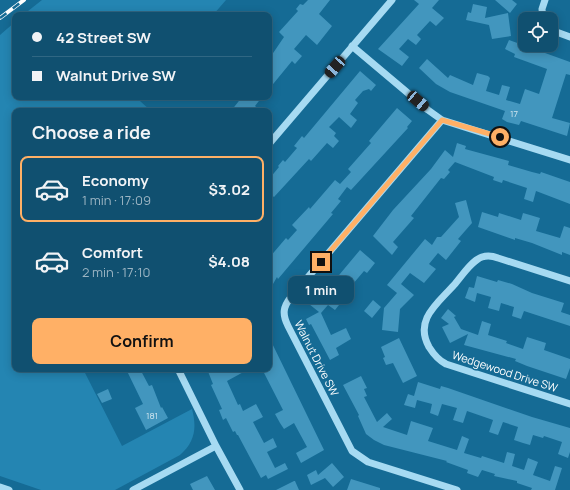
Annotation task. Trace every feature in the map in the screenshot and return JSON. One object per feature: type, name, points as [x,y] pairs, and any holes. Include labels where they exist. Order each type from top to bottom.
[{"type":"street","points":[[272,140],[392,0]]},
{"type":"street","points":[[542,12],[545,0]]},
{"type":"street","points":[[558,33],[570,37]]},
{"type":"street","points":[[352,46],[442,120],[570,160]]},
{"type":"street","name":"Walnut Drive SW","points":[[442,120],[291,297],[284,310],[284,318],[352,451],[368,462],[457,490]]},
{"type":"street","name":"Wedgewood Drive SW","points":[[570,281],[498,258],[482,257],[471,265],[439,302],[427,318],[423,328],[425,338],[432,352],[446,364],[570,404]]},
{"type":"street","points":[[179,372],[216,446],[240,490]]},
{"type":"street","points":[[134,490],[216,446]]},
{"type":"street","points":[[0,487],[9,490]]},
{"type":"shaded area","points":[[42,0],[226,0],[216,12],[27,12]]},
{"type":"shaded area","points":[[12,25],[12,100],[141,100],[140,101],[148,108],[12,108],[12,372],[85,372],[122,446],[192,409],[194,416],[194,434],[192,440],[180,455],[115,490],[41,490],[0,476],[0,35]]},
{"type":"building","points":[[308,0],[330,0],[319,14],[332,26],[317,45],[306,35],[294,49],[302,56],[295,64],[292,61],[272,85],[272,55],[284,37],[279,32],[298,11],[296,9],[300,4],[303,5]]},
{"type":"building","points":[[414,0],[439,0],[432,8],[444,18],[436,26],[430,21],[417,35],[421,39],[416,45],[408,39],[399,49],[409,57],[402,66],[378,49],[419,4]]},
{"type":"building","points":[[495,0],[512,0],[517,4],[510,13]]},
{"type":"building","points":[[473,4],[487,7],[485,18],[508,13],[511,36],[492,39],[489,25],[466,20],[468,12],[471,13]]},
{"type":"building","points":[[509,40],[518,43],[518,52],[542,52],[570,62],[570,75],[566,74],[552,118],[570,123],[567,136],[521,121],[519,125],[507,122],[502,119],[505,111],[450,92],[436,84],[419,68],[427,59],[448,78],[450,75],[473,85],[477,73],[488,76],[490,78],[486,91],[499,95],[502,85],[510,87],[506,100],[520,104],[525,89],[539,94],[547,69],[514,57],[515,54],[505,49]]},
{"type":"building","points":[[360,71],[376,85],[371,91],[369,89],[363,91],[355,100],[358,103],[350,114],[357,120],[351,128],[339,117],[329,127],[336,133],[334,136],[339,141],[333,148],[327,143],[311,161],[309,159],[274,197],[272,195],[272,175],[283,160],[285,162],[297,148],[294,146],[302,136],[304,138]]},
{"type":"building","points":[[240,100],[260,100],[255,106],[257,108],[233,108]]},
{"type":"building","points":[[397,108],[412,121],[407,127],[408,128],[351,190],[347,187],[338,199],[341,201],[331,213],[333,214],[278,279],[277,277],[272,286],[272,254],[286,238],[288,240],[297,230],[292,225],[309,207],[310,209],[335,180],[340,184],[351,172],[348,169],[371,143],[369,141]]},
{"type":"building","points":[[457,143],[466,146],[465,149],[509,161],[508,165],[540,174],[541,172],[570,182],[570,204],[536,191],[533,202],[524,199],[527,188],[503,180],[502,183],[493,180],[494,177],[455,162],[448,170],[450,172],[444,179],[441,178],[411,216],[414,218],[393,242],[398,247],[392,255],[373,236],[393,210],[431,169],[445,150],[453,157]]},
{"type":"building","points":[[466,200],[472,223],[458,239],[461,241],[446,260],[438,253],[429,264],[436,269],[424,283],[410,273],[401,284],[414,295],[400,309],[398,332],[382,330],[384,308],[397,293],[387,285],[425,239],[432,245],[437,237],[441,237],[459,217],[455,203]]},
{"type":"building","points":[[482,212],[498,217],[499,213],[521,220],[523,213],[540,218],[536,231],[560,238],[564,226],[570,228],[570,255],[562,252],[562,255],[532,243],[515,238],[515,240],[478,227]]},
{"type":"building","points":[[360,250],[375,263],[367,273],[364,271],[341,298],[343,300],[335,310],[328,305],[321,313],[331,335],[346,328],[351,339],[336,348],[339,355],[330,360],[311,324],[309,325],[306,319],[319,312],[309,304],[316,296],[319,299]]},
{"type":"building","points":[[477,276],[497,282],[498,280],[512,284],[532,293],[564,303],[561,312],[570,315],[570,326],[524,311],[521,319],[512,316],[514,307],[501,303],[499,311],[488,308],[491,297],[477,293],[475,302],[465,298],[469,287],[474,288]]},
{"type":"building","points":[[373,300],[381,307],[372,318],[364,311]]},
{"type":"building","points":[[448,309],[456,316],[454,317],[461,329],[478,335],[482,321],[491,324],[488,335],[507,341],[506,343],[523,349],[527,337],[546,343],[544,350],[570,359],[570,368],[566,379],[527,366],[515,361],[516,359],[464,345],[468,334],[450,343],[442,327],[449,324],[441,318]]},
{"type":"building","points":[[399,338],[417,376],[403,383],[393,363],[386,365],[381,347]]},
{"type":"building","points":[[272,343],[324,450],[301,463],[296,453],[307,447],[294,423],[284,429],[280,423],[275,414],[283,410],[264,372],[272,372]]},
{"type":"building","points":[[127,372],[142,372],[149,386],[152,385],[161,408],[162,407],[168,418],[146,430],[135,408],[143,404]]},
{"type":"building","points":[[208,372],[244,372],[227,381],[238,405],[240,404],[243,411],[256,404],[263,417],[253,422],[264,443],[273,438],[277,447],[267,452],[275,468],[285,463],[288,469],[268,479],[266,475],[261,478],[238,435],[235,431],[233,432],[226,418],[223,420],[219,410],[222,409],[211,385],[213,384]]},
{"type":"building","points":[[361,376],[367,388],[364,389],[367,396],[364,397],[377,422],[387,413],[392,419],[383,427],[407,435],[411,421],[433,428],[428,441],[457,450],[462,436],[469,439],[464,453],[481,458],[482,456],[504,463],[507,452],[515,454],[512,466],[524,470],[528,458],[538,462],[533,475],[550,481],[555,466],[562,468],[555,490],[531,490],[532,488],[517,483],[517,481],[494,476],[495,474],[482,470],[478,477],[467,473],[468,470],[446,462],[447,461],[384,445],[374,440],[366,434],[358,416],[359,415],[343,385]]},
{"type":"building","points":[[418,382],[440,389],[441,386],[448,388],[532,417],[570,428],[570,452],[568,458],[558,454],[562,442],[544,436],[543,438],[533,435],[530,445],[514,440],[518,427],[503,422],[498,435],[489,432],[493,420],[467,411],[463,423],[453,420],[457,408],[442,404],[438,416],[430,413],[432,404],[417,400],[415,408],[404,405],[408,394],[414,396]]},
{"type":"building","points":[[108,389],[112,399],[102,403],[97,394]]},
{"type":"building","points":[[332,463],[344,477],[333,487],[325,478],[311,485],[307,475],[316,470],[318,475]]},
{"type":"building","points":[[207,476],[215,490],[193,490],[190,484]]},
{"type":"building","points":[[351,479],[380,488],[380,490],[347,490]]},
{"type":"building","points":[[294,481],[299,490],[276,490]]},
{"type":"railway","points":[[0,18],[24,0]]},
{"type":"route","points":[[321,262],[442,120],[500,137]]}]
